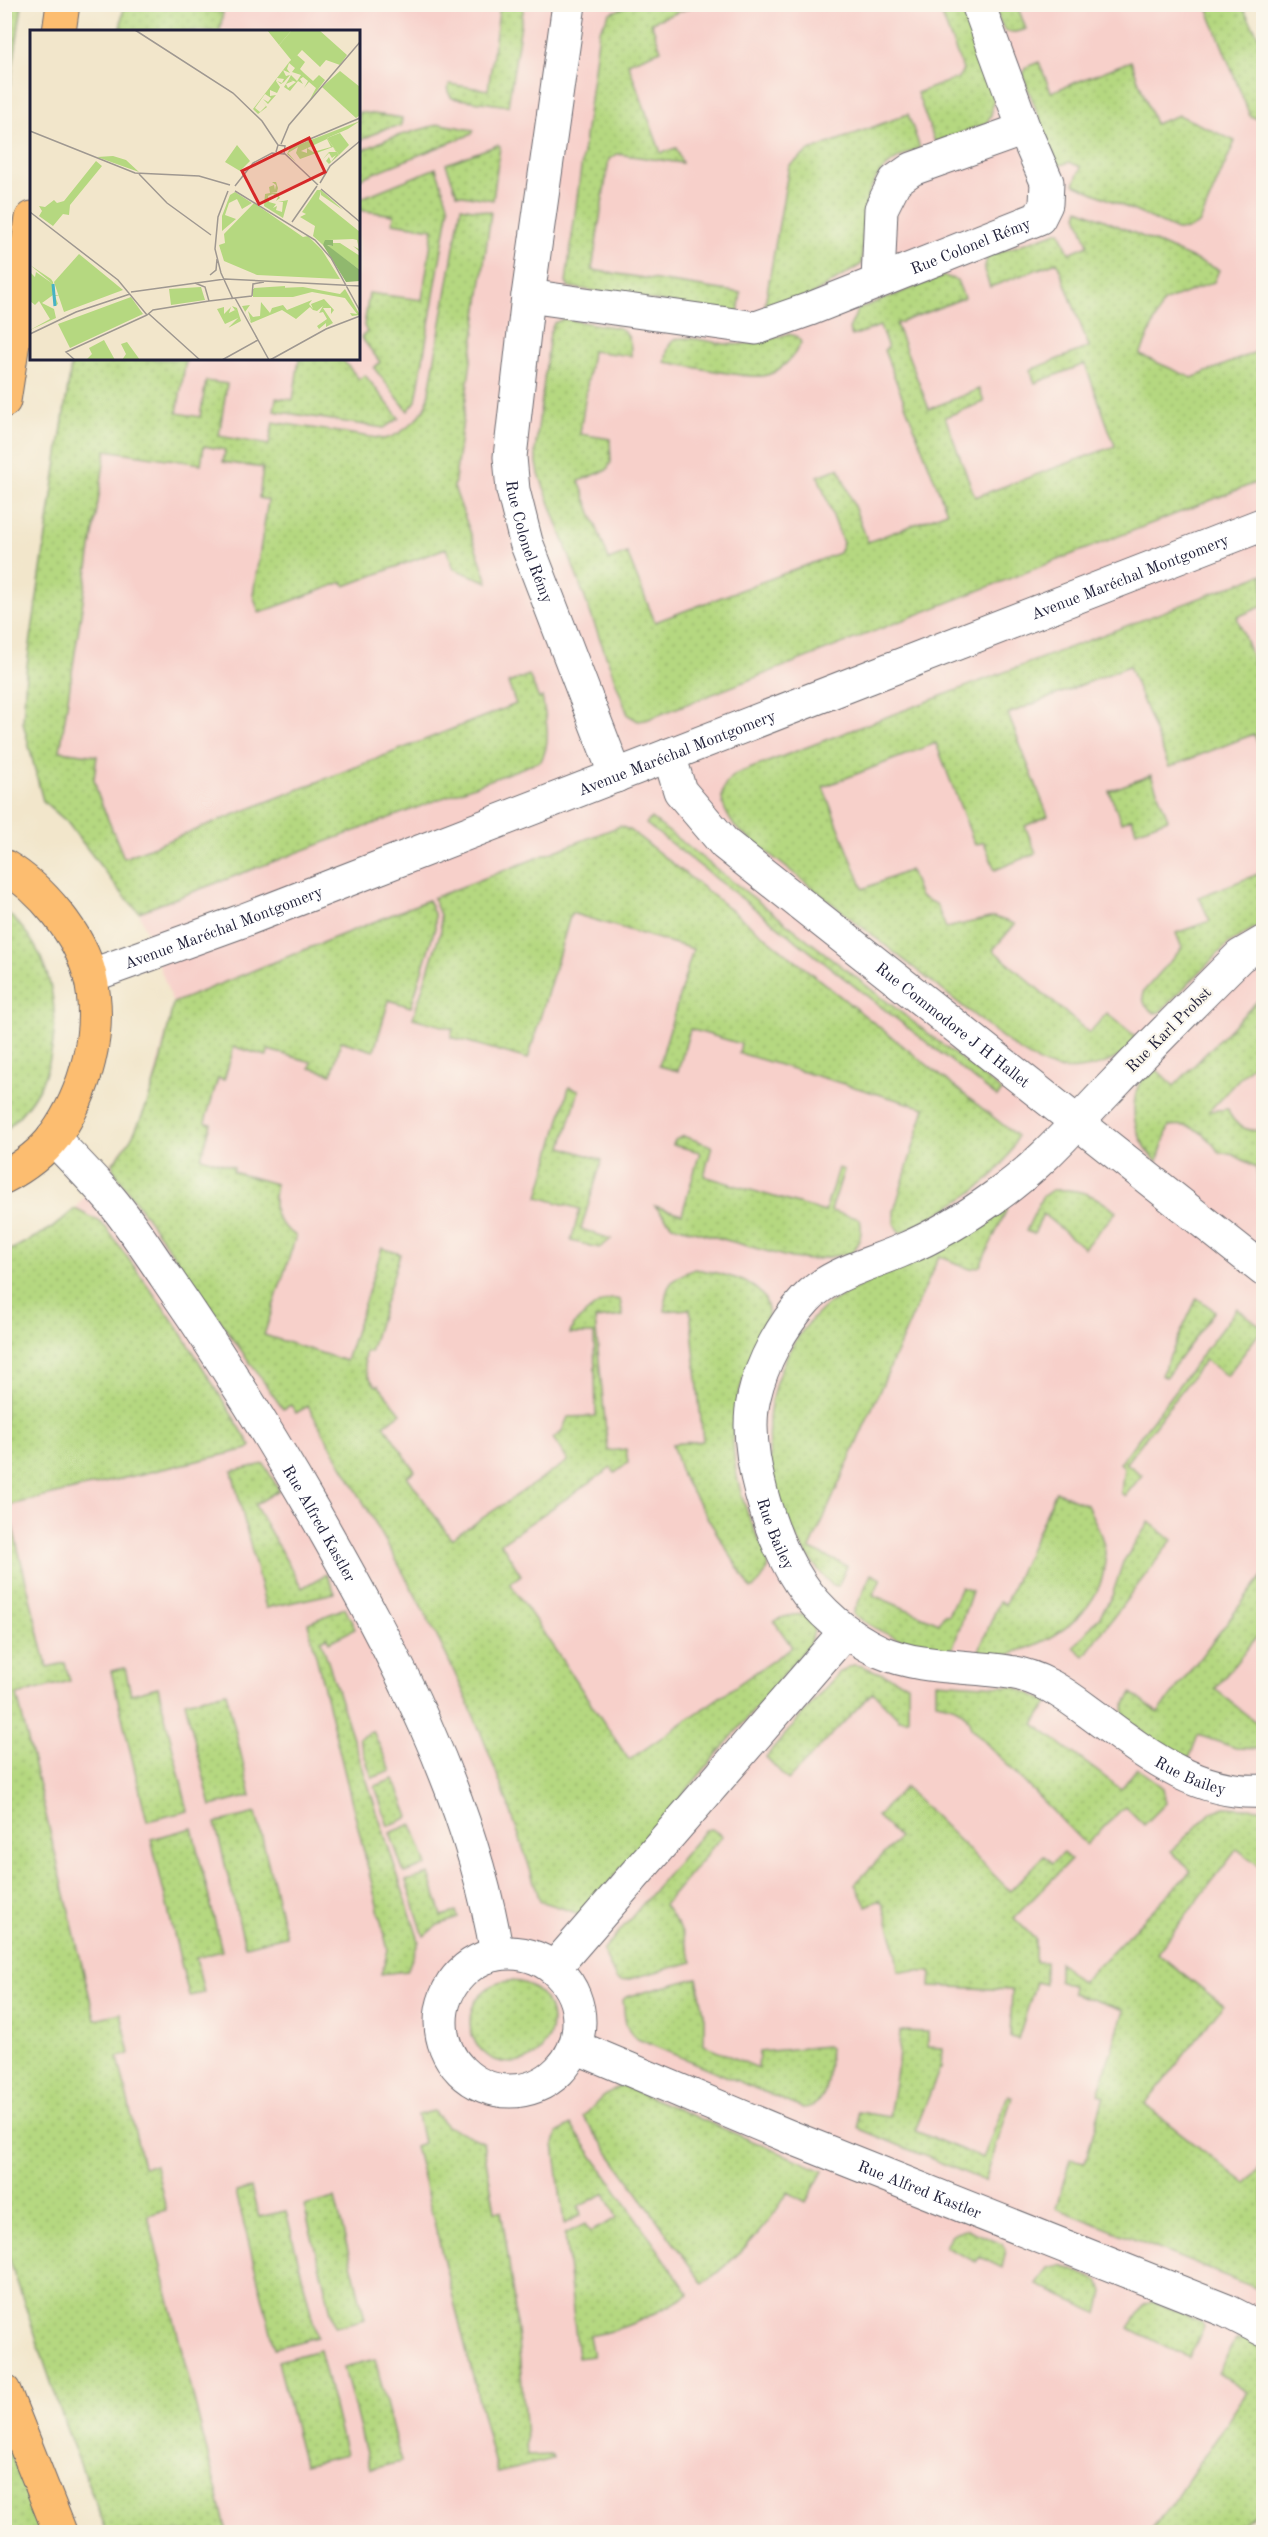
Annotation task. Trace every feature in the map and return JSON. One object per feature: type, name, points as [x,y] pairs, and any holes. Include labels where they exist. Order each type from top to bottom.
[{"type":"main road","points":[[59,30],[63,4]]},
{"type":"main road","points":[[4,401],[30,231]]},
{"type":"main road","points":[[4,866],[18,874],[42,895],[66,926],[90,976],[93,1012],[92,1046],[84,1080],[69,1112],[53,1138],[39,1154],[4,1177]]},
{"type":"main road","points":[[4,2391],[60,2532]]},
{"type":"street","name":"Rue Colonel Rémy","points":[[569,4],[528,296],[510,457],[513,490],[526,542],[616,776]]},
{"type":"street","name":"Rue Colonel Rémy","points":[[528,296],[756,328],[1039,218],[1046,204],[1047,182],[1024,129],[978,4]]},
{"type":"street","points":[[878,281],[881,209],[895,181],[912,169],[1024,129]]},
{"type":"street","name":"Avenue Maréchal Montgomery","points":[[90,976],[239,922],[1263,524]]},
{"type":"street","name":"Rue Commodore J H Hallet","points":[[669,755],[681,790],[725,844],[1263,1270]]},
{"type":"street","name":"Rue Karl Probst","points":[[1077,1123],[1240,956],[1263,942]]},
{"type":"street","name":"Rue Bailey","points":[[1077,1123],[1024,1176],[945,1230],[832,1279],[808,1297],[784,1327],[767,1359],[754,1397],[751,1434],[764,1504],[800,1583],[818,1605],[846,1631],[878,1650],[902,1659],[944,1666],[980,1667],[1016,1672],[1041,1681],[1063,1693],[1146,1755],[1183,1775],[1228,1789],[1263,1791]]},
{"type":"street","name":"Rue Alfred Kastler","points":[[53,1138],[111,1200],[197,1321],[274,1443],[355,1585],[422,1718],[454,1795],[477,1861],[491,1913],[497,1954]]},
{"type":"street","points":[[555,1968],[846,1631]]},
{"type":"street","points":[[517,1953],[537,1958],[555,1968],[569,1984],[578,2004],[580,2025],[576,2047],[555,2076],[540,2086],[523,2091],[501,2092],[480,2086],[462,2074],[448,2056],[442,2036],[441,2014],[447,1993],[459,1974],[477,1961],[497,1954],[517,1953]]},
{"type":"street","name":"Rue Alfred Kastler","points":[[576,2047],[790,2137],[1227,2311],[1263,2330]]},
{"type":"shaded area","points":[[164,5],[1241,5],[1264,44],[1263,2508],[1227,2532],[107,2532],[68,2433],[5,2246],[4,1253],[52,1228],[75,1209],[133,1135],[143,1116],[173,1003],[139,912],[118,889],[67,822],[43,801],[111,360],[360,360],[360,30],[160,30]]},
{"type":"green space","points":[[11,5],[22,5],[5,121],[5,45]]},
{"type":"green space","points":[[124,5],[209,5],[208,10],[223,12],[220,30],[120,30]]},
{"type":"green space","points":[[500,5],[524,5],[508,106],[452,98],[448,92],[449,84],[488,90]]},
{"type":"green space","points":[[630,5],[698,5],[651,22],[661,50],[628,63],[661,153],[676,148],[682,163],[617,154],[609,159],[592,270],[741,293],[738,314],[569,287],[566,282],[599,31],[610,13]]},
{"type":"green space","points":[[938,5],[961,5],[994,96],[991,115],[986,124],[935,142],[917,93],[958,78],[963,70]]},
{"type":"green space","points":[[994,5],[1017,5],[1026,29],[1011,32],[1003,28]]},
{"type":"green space","points":[[1206,5],[1241,5],[1263,44],[1263,121],[1250,116]]},
{"type":"green space","points":[[1131,61],[1155,124],[1179,115],[1235,141],[1199,224],[1189,229],[1177,230],[1074,184],[1081,167],[1069,162],[1058,166],[1023,76],[1026,67],[1039,62],[1051,92]]},
{"type":"green space","points":[[360,112],[402,118],[401,126],[384,129],[360,141]]},
{"type":"green space","points":[[908,114],[920,148],[900,157],[885,168],[875,180],[865,208],[862,264],[810,296],[768,310],[765,304],[789,166],[809,151]]},
{"type":"green space","points":[[440,124],[474,130],[472,134],[360,179],[360,152],[387,139]]},
{"type":"green space","points":[[497,145],[500,146],[493,200],[457,194],[446,164]]},
{"type":"green space","points":[[436,168],[449,207],[416,401],[408,411],[374,368],[380,362],[361,337],[367,332],[364,326],[369,293],[422,300],[433,229],[393,223],[394,215],[360,210],[360,199]]},
{"type":"green space","points":[[461,207],[491,212],[454,487],[488,582],[454,569],[446,548],[345,586],[343,582],[259,613],[253,595],[268,500],[259,498],[263,468],[223,462],[225,450],[204,446],[201,464],[106,450],[60,751],[97,756],[94,779],[98,795],[124,858],[516,704],[508,683],[529,675],[539,699],[542,697],[546,722],[546,746],[541,761],[139,912],[118,889],[67,822],[43,801],[23,723],[26,672],[72,360],[186,360],[177,413],[200,417],[206,381],[227,384],[219,436],[269,445],[273,422],[384,439],[409,426],[427,404]]},
{"type":"green space","points":[[1079,209],[1219,270],[1214,282],[1163,302],[1140,355],[1192,378],[1263,349],[1263,480],[646,720],[638,721],[628,715],[539,474],[535,452],[550,333],[554,323],[563,319],[620,328],[630,340],[631,356],[592,351],[580,434],[610,439],[611,462],[607,470],[579,481],[609,560],[627,553],[655,622],[839,553],[843,543],[818,476],[839,468],[868,542],[947,512],[884,350],[888,348],[880,326],[852,336],[849,329],[858,309],[944,276],[957,280],[964,298],[896,324],[929,409],[979,389],[984,402],[945,417],[975,497],[1115,446],[1085,364],[1035,383],[1030,370],[1089,347],[1057,262],[990,287],[984,270],[987,258],[991,255],[1060,231],[1069,253],[1088,245],[1077,215]]},
{"type":"green space","points":[[787,334],[799,338],[801,343],[781,368],[763,376],[731,374],[665,362],[670,344],[679,338],[726,344],[749,344]]},
{"type":"green space","points":[[299,360],[343,360],[359,379],[365,375],[399,418],[384,428],[274,411],[276,398],[293,400]]},
{"type":"green space","points":[[1263,574],[1263,606],[1237,617],[1263,687],[1263,757],[1254,734],[1169,767],[1129,666],[1008,714],[1048,816],[1025,826],[1036,853],[995,870],[984,842],[975,845],[936,743],[823,787],[863,889],[910,870],[920,897],[936,904],[946,928],[994,917],[1015,924],[993,950],[1089,1033],[1107,1013],[1135,1036],[1131,1045],[1113,1060],[1089,1068],[1064,1069],[1054,1068],[1026,1055],[735,827],[726,813],[722,793],[729,780],[736,774]]},
{"type":"green space","points":[[1151,775],[1168,819],[1136,831],[1132,818],[1121,822],[1109,791]]},
{"type":"green space","points":[[651,818],[1002,1091],[997,1097],[646,824]]},
{"type":"green space","points":[[620,826],[630,830],[1017,1136],[1010,1153],[999,1169],[970,1194],[904,1232],[899,1232],[894,1223],[894,1211],[925,1108],[739,1053],[741,1044],[690,1029],[678,1071],[659,1066],[693,949],[571,913],[528,1059],[451,1037],[453,1029],[413,1018],[441,930],[440,915],[433,898]]},
{"type":"green space","points":[[1263,872],[1263,923],[1229,943],[1160,1012],[1155,1013],[1149,1009],[1145,1005],[1143,992],[1182,948],[1176,933],[1210,921],[1199,897]]},
{"type":"green space","points":[[428,900],[435,916],[435,928],[411,1007],[389,1000],[374,1051],[341,1041],[332,1074],[310,1068],[312,1062],[268,1050],[267,1056],[234,1047],[224,1080],[218,1078],[205,1122],[211,1124],[201,1157],[234,1167],[233,1172],[276,1184],[274,1207],[278,1220],[296,1236],[264,1335],[346,1361],[382,1248],[400,1254],[370,1352],[366,1351],[365,1365],[373,1383],[378,1385],[401,1413],[384,1425],[415,1471],[407,1476],[451,1539],[568,1461],[553,1438],[561,1433],[568,1417],[596,1416],[594,1334],[570,1334],[573,1325],[595,1307],[607,1300],[620,1300],[623,1316],[595,1319],[608,1451],[626,1449],[628,1463],[615,1473],[611,1468],[501,1543],[521,1575],[510,1583],[629,1760],[792,1647],[774,1621],[801,1615],[808,1616],[814,1626],[808,1646],[580,1917],[574,1912],[540,1901],[497,1774],[450,1662],[391,1551],[308,1406],[296,1413],[291,1405],[283,1409],[113,1170],[113,1163],[132,1137],[147,1103],[173,1003]]},
{"type":"green space","points":[[5,911],[34,945],[44,965],[54,1009],[54,1031],[51,1053],[42,1083],[28,1105],[5,1131]]},
{"type":"green space","points":[[1263,995],[1263,1053],[1209,1111],[1228,1109],[1233,1119],[1241,1127],[1252,1130],[1263,1129],[1263,1211],[1256,1167],[1234,1155],[1219,1152],[1204,1135],[1192,1128],[1169,1126],[1157,1162],[1149,1153],[1139,1133],[1134,1102],[1141,1079],[1146,1078],[1155,1068],[1174,1086]]},
{"type":"green space","points":[[569,1087],[579,1090],[562,1147],[602,1160],[581,1229],[611,1239],[599,1248],[571,1241],[580,1209],[538,1197]]},
{"type":"green space","points":[[683,1136],[712,1146],[704,1176],[825,1212],[838,1168],[844,1170],[831,1211],[860,1219],[861,1233],[855,1249],[852,1253],[811,1260],[791,1258],[672,1225],[655,1206],[682,1214],[700,1152],[673,1145],[675,1140]]},
{"type":"green space","points":[[1052,1190],[1079,1191],[1094,1197],[1116,1212],[1084,1248],[1043,1214],[1034,1234],[1026,1231],[1042,1197]]},
{"type":"green space","points":[[1004,1208],[1007,1209],[980,1266],[970,1269],[939,1256],[810,1549],[847,1566],[838,1586],[832,1585],[806,1554],[787,1519],[774,1482],[769,1443],[771,1405],[781,1368],[800,1333],[829,1303]]},
{"type":"green space","points":[[75,1209],[99,1221],[107,1229],[181,1332],[251,1446],[248,1449],[5,1506],[5,1253],[52,1228]]},
{"type":"green space","points":[[695,1269],[743,1281],[762,1295],[767,1305],[768,1317],[738,1396],[733,1436],[738,1481],[752,1524],[768,1559],[765,1574],[751,1589],[682,1476],[672,1444],[703,1441],[690,1309],[665,1311],[666,1295],[671,1284],[675,1279]]},
{"type":"green space","points":[[1197,1298],[1215,1311],[1166,1377],[1161,1375]]},
{"type":"green space","points":[[1237,1308],[1263,1328],[1227,1376],[1205,1360],[1126,1463],[1142,1475],[1125,1496],[1121,1493],[1124,1467],[1120,1463]]},
{"type":"green space","points":[[264,1464],[279,1490],[255,1505],[302,1588],[326,1574],[335,1593],[266,1608],[232,1471]]},
{"type":"green space","points":[[1056,1491],[1087,1505],[1100,1532],[1105,1561],[1096,1593],[1087,1607],[1063,1630],[1033,1646],[1001,1657],[978,1653],[999,1602],[1005,1604]]},
{"type":"green space","points":[[1149,1522],[1172,1540],[1084,1656],[1074,1647],[1100,1616],[1112,1596],[1123,1562]]},
{"type":"green space","points":[[12,1524],[47,1667],[65,1663],[70,1681],[17,1695],[95,2019],[121,2013],[130,2054],[118,2057],[143,2167],[156,2165],[166,2210],[148,2215],[227,2532],[107,2532],[68,2433],[5,2246],[4,1525]]},
{"type":"green space","points":[[871,1574],[881,1579],[873,1595],[939,1623],[944,1614],[948,1615],[961,1587],[972,1591],[952,1650],[925,1646],[888,1635],[853,1614]]},
{"type":"green space","points":[[1263,1575],[1263,1629],[1215,1689],[1263,1728],[1263,1749],[1236,1748],[1198,1735],[1188,1762],[1166,1751],[1122,1716],[1125,1704],[1132,1693],[1158,1713]]},
{"type":"green space","points":[[345,1608],[355,1629],[329,1642],[328,1637],[321,1640],[419,1941],[407,1971],[381,1974],[388,1950],[308,1623]]},
{"type":"green space","points":[[853,1665],[862,1666],[908,1684],[908,1719],[899,1719],[873,1692],[788,1780],[766,1757],[839,1672]]},
{"type":"green space","points":[[125,1668],[131,1694],[158,1687],[188,1811],[147,1821],[111,1671]]},
{"type":"green space","points":[[936,1682],[1015,1687],[1049,1702],[1034,1724],[1121,1789],[1137,1768],[1163,1788],[1166,1803],[1144,1825],[1125,1806],[1086,1845],[971,1728],[963,1712],[936,1702]]},
{"type":"green space","points":[[226,1692],[251,1796],[211,1806],[185,1702]]},
{"type":"green space","points":[[373,1731],[391,1771],[372,1778],[359,1738]]},
{"type":"green space","points":[[394,1779],[409,1817],[388,1826],[375,1786]]},
{"type":"green space","points":[[905,1787],[1010,1891],[1044,1856],[1052,1863],[1063,1853],[1071,1860],[1014,1918],[1035,1939],[1035,1962],[1045,1962],[1045,1984],[1036,1982],[1018,2039],[1010,2037],[1012,1990],[930,1986],[931,1972],[898,1971],[894,1942],[883,1905],[880,1900],[866,1906],[855,1884],[899,1838],[877,1816]]},
{"type":"green space","points":[[1225,1807],[1263,1809],[1264,1863],[1261,1867],[1237,1849],[1157,1953],[1223,2005],[1145,2105],[1246,2184],[1263,2163],[1263,2291],[1056,2208],[1070,2159],[1085,2162],[1104,2096],[1098,2094],[1124,2010],[1072,1993],[1072,1986],[1059,1980],[1059,1962],[1081,1983],[1191,1871],[1171,1851],[1212,1812]]},
{"type":"green space","points":[[256,1813],[286,1936],[245,1946],[215,1823]]},
{"type":"green space","points":[[412,1824],[427,1865],[404,1873],[390,1833]]},
{"type":"green space","points":[[192,1828],[222,1951],[196,1958],[204,1993],[189,1996],[151,1839]]},
{"type":"green space","points":[[712,1829],[722,1836],[664,1905],[679,1926],[693,1962],[622,1981],[616,1979],[603,1951],[705,1830]]},
{"type":"green space","points":[[429,1874],[442,1916],[456,1912],[458,1918],[438,1925],[424,1936],[406,1881]]},
{"type":"green space","points":[[697,1978],[704,2013],[704,2045],[758,2068],[759,2052],[827,2046],[830,2048],[828,2077],[819,2101],[812,2106],[802,2108],[635,2038],[631,2034],[626,2025],[623,2000],[626,1997]]},
{"type":"green space","points":[[511,1981],[527,1984],[540,1993],[549,2006],[552,2022],[549,2038],[540,2051],[527,2060],[511,2063],[495,2060],[482,2051],[473,2038],[470,2022],[473,2006],[482,1993],[495,1984]]},
{"type":"green space","points":[[900,2031],[928,2032],[928,2047],[942,2048],[941,2068],[915,2131],[983,2158],[1008,2095],[1012,2097],[985,2181],[858,2127],[858,2112],[889,2117],[898,2064]]},
{"type":"green space","points":[[621,2085],[823,2171],[806,2202],[788,2192],[780,2206],[750,2242],[703,2284],[583,2117],[603,2096]]},
{"type":"green space","points":[[433,2111],[447,2126],[483,2142],[495,2211],[501,2211],[510,2272],[527,2456],[552,2455],[553,2459],[497,2473],[415,2146],[423,2143],[417,2115]]},
{"type":"green space","points":[[571,2125],[689,2294],[641,2320],[615,2330],[589,2336],[593,2356],[578,2358],[565,2234],[585,2224],[590,2232],[617,2218],[605,2193],[578,2207],[581,2215],[564,2224],[554,2144],[557,2133]]},
{"type":"green space","points":[[251,2188],[259,2217],[286,2211],[317,2337],[275,2348],[236,2192]]},
{"type":"green space","points":[[335,2198],[365,2319],[335,2327],[304,2206]]},
{"type":"green space","points":[[967,2229],[1002,2244],[1006,2250],[1002,2268],[980,2257],[976,2262],[945,2247],[951,2235]]},
{"type":"green space","points":[[1061,2265],[1099,2281],[1103,2292],[1098,2313],[1037,2285],[1048,2268]]},
{"type":"green space","points":[[1153,2301],[1202,2323],[1204,2327],[1189,2358],[1129,2328],[1144,2305]]},
{"type":"green space","points":[[1244,2339],[1263,2350],[1263,2509],[1230,2532],[1149,2532],[1172,2504],[1247,2392],[1218,2373],[1236,2340]]},
{"type":"green space","points":[[320,2350],[346,2455],[304,2465],[278,2361]]},
{"type":"green space","points":[[375,2359],[401,2462],[370,2469],[344,2367]]},
{"type":"green space","points":[[5,2439],[42,2532],[8,2532],[5,2524]]}]
